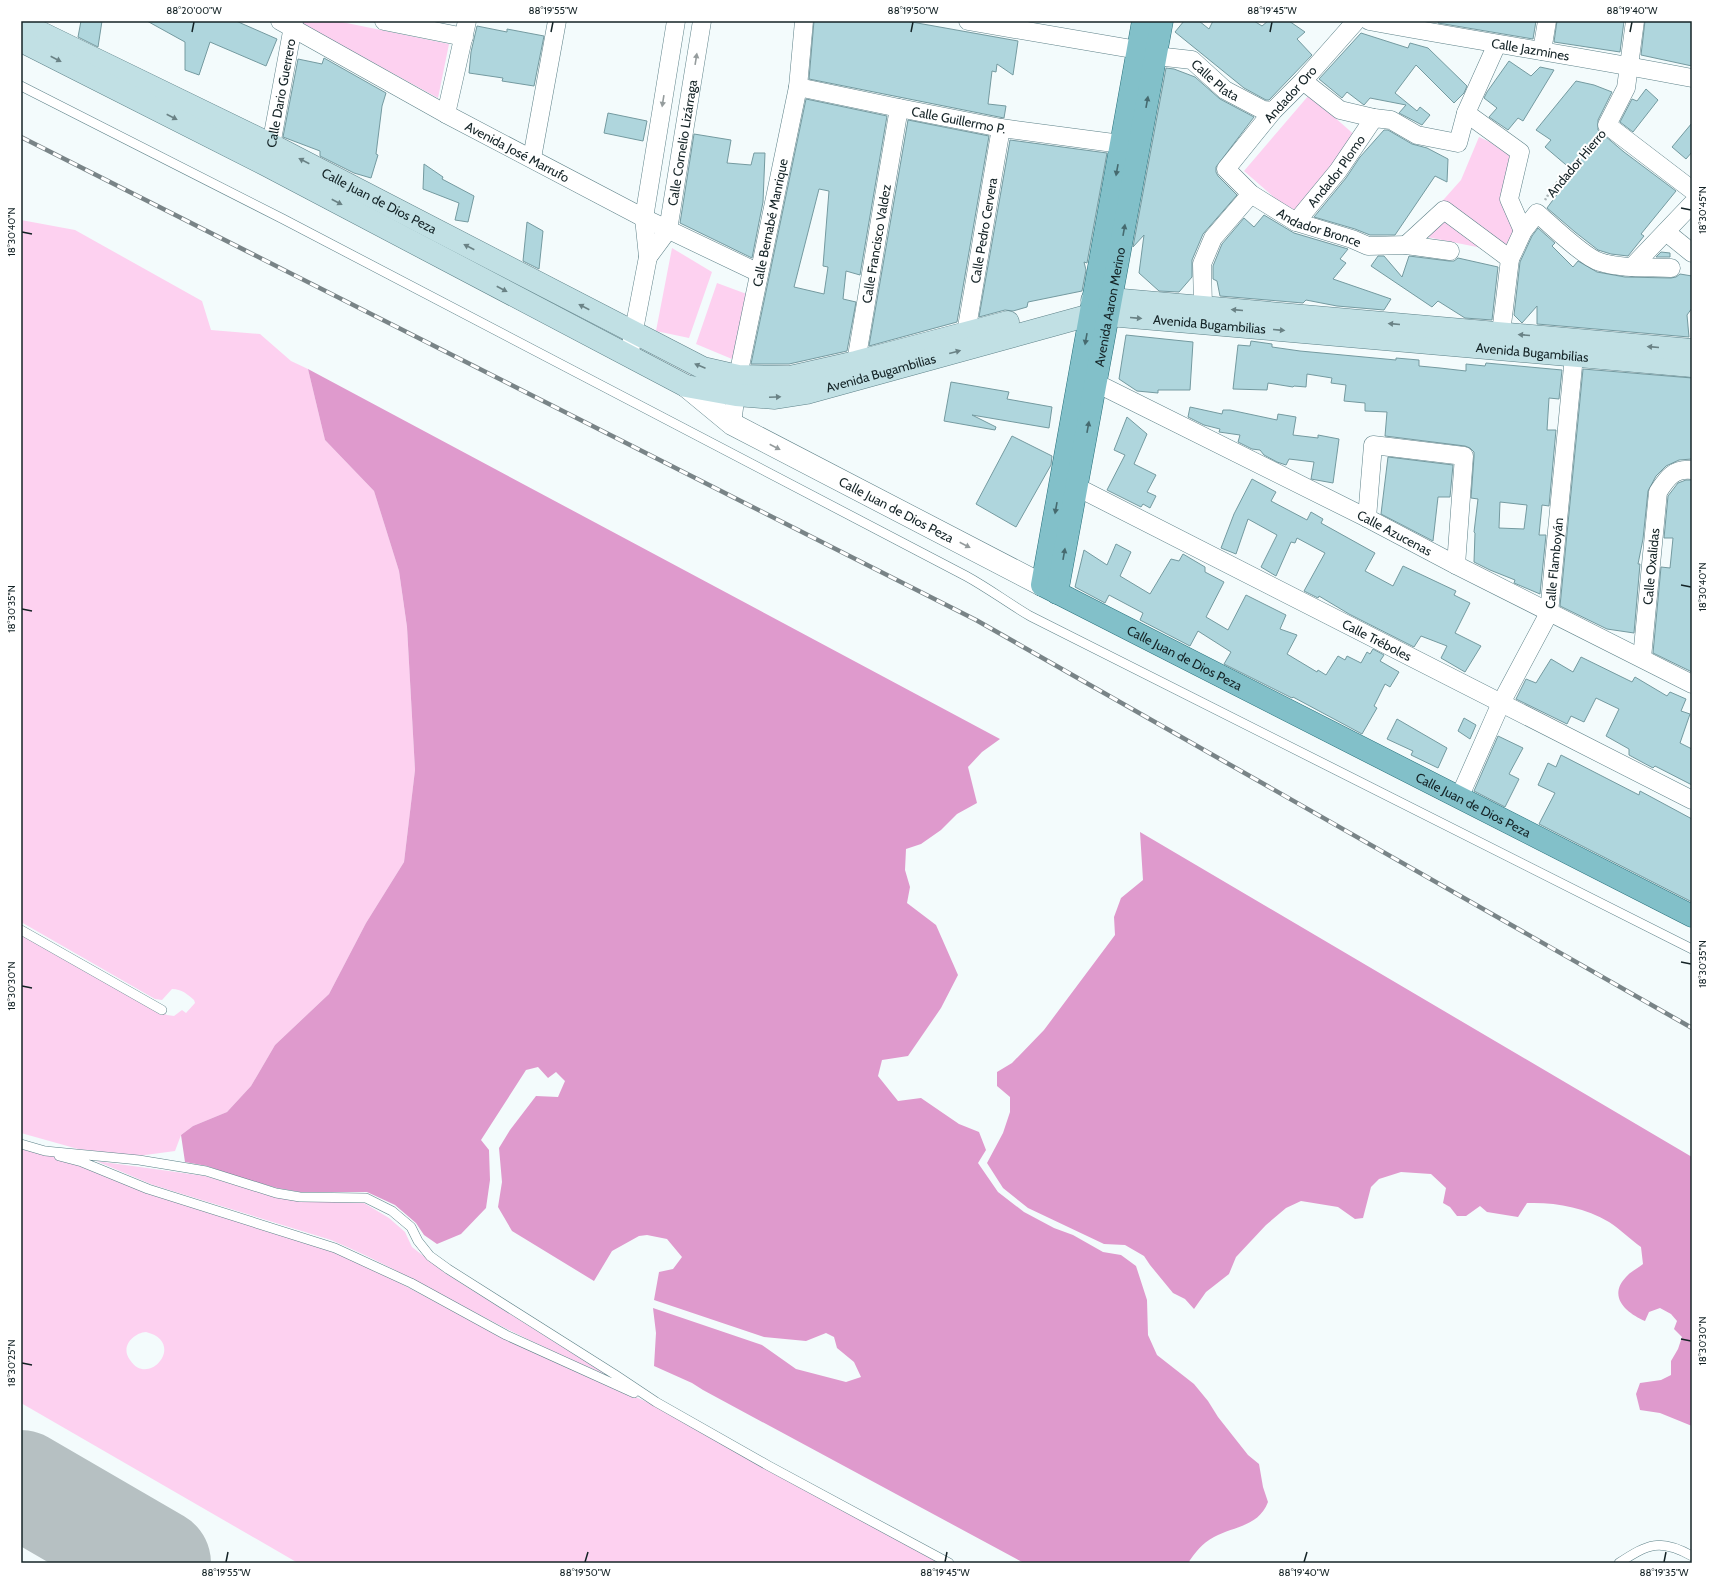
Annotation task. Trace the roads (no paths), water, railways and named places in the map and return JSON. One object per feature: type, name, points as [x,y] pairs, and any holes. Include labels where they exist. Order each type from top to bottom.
[{"type":"main road","name":"Avenida Aaron Merino","points":[[1049,589],[1147,53],[1143,21]]},
{"type":"main road","name":"Avenida Aaron Merino","points":[[1069,483],[1096,383],[1100,307],[1121,144],[1147,53],[1162,21]]},
{"type":"main road","name":"Calle Juan de Dios Peza","points":[[21,23],[269,155],[629,356],[686,386],[737,386]]},
{"type":"main road","name":"Calle Juan de Dios Peza","points":[[21,41],[269,155],[634,332],[737,386]]},
{"type":"main road","name":"Avenida Bugambilias","points":[[856,371],[966,333],[1100,307],[1203,307],[1498,341],[1574,356],[1692,366]]},
{"type":"main road","name":"Avenida Bugambilias","points":[[737,386],[790,377],[856,371],[1100,307],[1498,341],[1692,350]]},
{"type":"main road","name":"Calle Juan de Dios Peza","points":[[1049,589],[1692,916]]},
{"type":"street","points":[[384,21],[466,29],[446,114]]},
{"type":"street","points":[[532,158],[556,21]]},
{"type":"street","name":"Calle Cornelio Lizárraga","points":[[629,356],[648,258],[644,218],[676,21]]},
{"type":"street","name":"Calle Cornelio Lizárraga","points":[[648,258],[668,230],[702,21]]},
{"type":"street","name":"Calle Bernabé Manrique","points":[[732,424],[737,386],[759,273],[798,87],[804,21]]},
{"type":"street","name":"Calle Plata","points":[[968,21],[1192,60],[1225,90],[1263,110],[1273,111]]},
{"type":"street","name":"Andador Oro","points":[[1226,169],[1273,111],[1303,81],[1356,21]]},
{"type":"street","name":"Calle Jazmines","points":[[1369,21],[1497,44],[1628,65],[1692,78]]},
{"type":"street","points":[[1542,51],[1547,21]]},
{"type":"street","name":"Andador Hierro","points":[[1635,21],[1626,88],[1607,125],[1692,190]]},
{"type":"street","name":"Avenida José Marrufo","points":[[289,23],[446,114],[644,218],[759,273]]},
{"type":"street","name":"Calle Dario Guerrero","points":[[269,155],[289,23]]},
{"type":"street","points":[[1303,81],[1340,110],[1374,118],[1391,120],[1417,135],[1458,143],[1466,113],[1497,44]]},
{"type":"street","name":"Calle Guillermo P.","points":[[798,87],[1001,128],[1121,144]]},
{"type":"street","name":"Calle Francisco Valdez","points":[[856,371],[899,108]]},
{"type":"street","points":[[1466,113],[1520,152],[1509,199],[1523,231]]},
{"type":"street","name":"Andador Plomo","points":[[1296,222],[1338,171],[1374,118]]},
{"type":"street","name":"Calle Pedro Cervera","points":[[966,333],[1001,128]]},
{"type":"street","name":"Andador Bronce","points":[[1226,169],[1251,194],[1296,222],[1352,238],[1368,246],[1406,245],[1450,251]]},
{"type":"street","points":[[1203,307],[1202,264],[1213,238],[1251,194]]},
{"type":"street","points":[[1632,266],[1692,204]]},
{"type":"street","points":[[1406,245],[1444,210],[1510,259]]},
{"type":"street","points":[[1498,341],[1510,259],[1523,231],[1537,213],[1585,254],[1600,262],[1632,266],[1671,268]]},
{"type":"street","points":[[1666,232],[1692,253]]},
{"type":"street","name":"Calle Flamboyán","points":[[1459,798],[1501,703],[1549,613],[1574,356]]},
{"type":"street","name":"Calle Azucenas","points":[[1096,383],[1367,518],[1549,613],[1692,684]]},
{"type":"street","name":"Calle Juan de Dios Peza","points":[[686,386],[732,424],[1049,589]]},
{"type":"street","points":[[1367,518],[1373,446],[1464,456],[1456,565]]},
{"type":"street","name":"Calle Oxalidas","points":[[1642,658],[1658,492],[1667,477],[1683,469],[1692,470]]},
{"type":"street","name":"Calle Tréboles","points":[[1069,483],[1692,800]]},
{"type":"lane","points":[[21,86],[283,219],[982,584],[1008,603],[1030,616],[1692,949]]},
{"type":"lane","points":[[21,930],[162,1010]]},
{"type":"lane","points":[[21,1144],[82,1162],[148,1189],[335,1248],[411,1283],[506,1335],[656,1402]]},
{"type":"lane","points":[[46,1151],[139,1160],[199,1170],[268,1190],[300,1197],[366,1198],[392,1211],[411,1227],[418,1241],[430,1256],[448,1269],[656,1402],[949,1563]]},
{"type":"lane","points":[[1619,1563],[1646,1547],[1658,1545],[1677,1548],[1692,1556]]},
{"type":"railway","points":[[21,137],[976,620],[1692,1028]]}]
